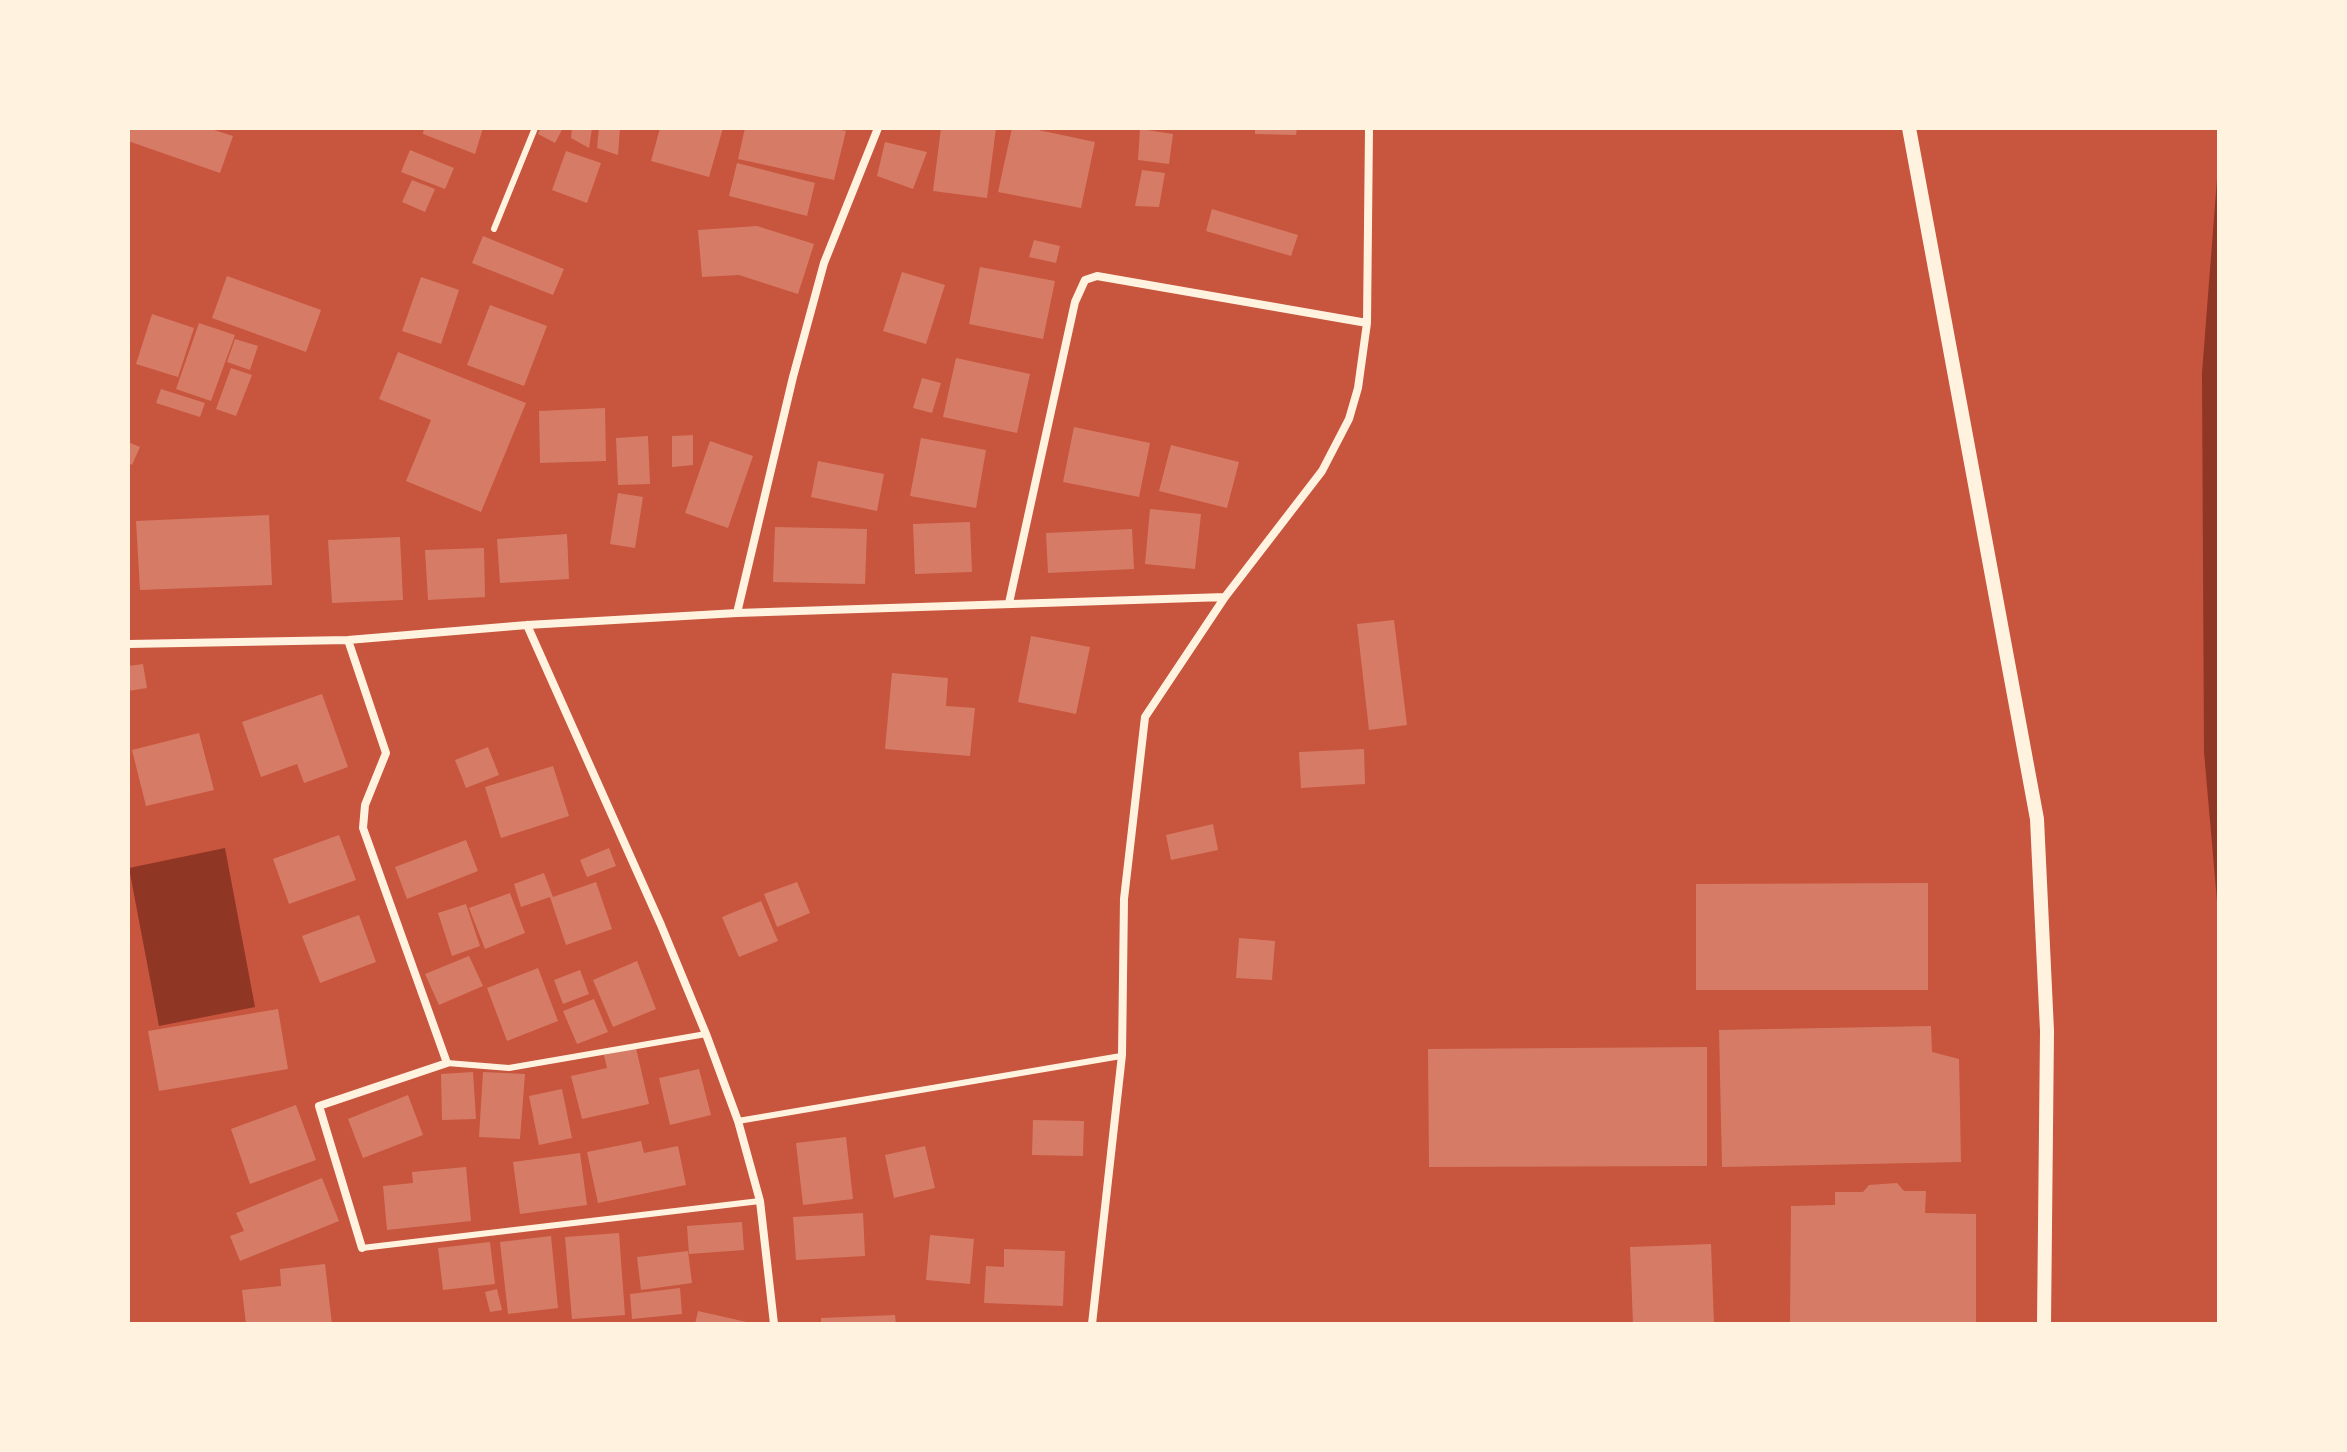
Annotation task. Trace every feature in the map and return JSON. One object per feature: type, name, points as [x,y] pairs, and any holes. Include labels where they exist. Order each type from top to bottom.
[{"type":"street","points":[[737,613],[793,377],[824,263],[878,128]]},
{"type":"street","points":[[1092,1324],[1121,1056],[1124,899],[1145,717],[1225,597],[1322,471],[1349,419],[1358,388],[1367,323],[1369,128]]},
{"type":"street","points":[[1909,128],[2037,819],[2047,1031],[2044,1324]]},
{"type":"street","points":[[1009,603],[1075,302],[1085,280],[1097,276],[1367,323]]},
{"type":"street","points":[[128,644],[348,640],[527,625],[737,613],[1225,597]]},
{"type":"street","points":[[527,625],[661,925],[738,1121],[760,1201],[774,1324]]},
{"type":"street","points":[[348,640],[386,753],[365,805],[363,828],[447,1063],[319,1106],[362,1248]]},
{"type":"lane","points":[[494,229],[535,128]]},
{"type":"lane","points":[[447,1063],[509,1068],[706,1034]]},
{"type":"lane","points":[[738,1121],[1121,1056]]},
{"type":"lane","points":[[362,1248],[760,1201]]},
{"type":"shaded area","points":[[2219,153],[2219,924],[2204,752],[2202,373]]},
{"type":"shaded area","points":[[225,848],[255,1007],[159,1026],[129,868]]},
{"type":"building","points":[[128,128],[208,128],[233,136],[220,173],[128,141]]},
{"type":"building","points":[[424,128],[483,128],[475,154],[423,134]]},
{"type":"building","points":[[541,128],[563,128],[555,143],[538,134]]},
{"type":"building","points":[[572,128],[592,128],[589,148],[571,138]]},
{"type":"building","points":[[599,128],[620,128],[618,155],[597,148]]},
{"type":"building","points":[[660,128],[723,128],[709,177],[651,161]]},
{"type":"building","points":[[745,128],[832,128],[846,131],[834,180],[738,159]]},
{"type":"building","points":[[941,128],[996,128],[987,198],[933,191]]},
{"type":"building","points":[[1012,128],[1029,128],[1095,142],[1081,208],[998,192]]},
{"type":"building","points":[[1255,128],[1297,128],[1296,135],[1255,134]]},
{"type":"building","points":[[1140,129],[1173,134],[1169,164],[1138,160]]},
{"type":"building","points":[[885,142],[927,152],[913,189],[877,176]]},
{"type":"building","points":[[410,150],[454,168],[445,189],[401,172]]},
{"type":"building","points":[[566,151],[601,163],[587,203],[552,190]]},
{"type":"building","points":[[737,163],[815,183],[807,216],[729,196]]},
{"type":"building","points":[[1142,170],[1165,173],[1159,207],[1135,206]]},
{"type":"building","points":[[412,180],[435,189],[425,212],[402,202]]},
{"type":"building","points":[[1212,209],[1298,235],[1291,256],[1206,231]]},
{"type":"building","points":[[757,226],[814,244],[798,294],[739,275],[702,277],[698,230]]},
{"type":"building","points":[[483,236],[564,269],[553,295],[472,263]]},
{"type":"building","points":[[1034,240],[1060,246],[1056,263],[1029,257]]},
{"type":"building","points":[[980,267],[1055,281],[1043,339],[969,324]]},
{"type":"building","points":[[902,272],[945,285],[926,344],[883,331]]},
{"type":"building","points":[[227,276],[321,310],[306,352],[212,318]]},
{"type":"building","points":[[421,277],[459,290],[441,344],[402,331]]},
{"type":"building","points":[[490,305],[547,326],[524,386],[467,365]]},
{"type":"building","points":[[152,314],[194,328],[178,377],[136,364]]},
{"type":"building","points":[[199,323],[235,335],[211,401],[176,389]]},
{"type":"building","points":[[235,339],[258,346],[250,370],[227,362]]},
{"type":"building","points":[[398,352],[526,403],[481,512],[406,481],[431,420],[379,399]]},
{"type":"building","points":[[956,358],[1030,374],[1017,433],[943,417]]},
{"type":"building","points":[[231,368],[252,375],[236,416],[216,409]]},
{"type":"building","points":[[922,378],[941,383],[932,413],[913,408]]},
{"type":"building","points":[[161,389],[205,403],[200,417],[156,403]]},
{"type":"building","points":[[605,408],[606,461],[540,463],[539,411]]},
{"type":"building","points":[[1074,427],[1150,443],[1139,497],[1063,482]]},
{"type":"building","points":[[693,435],[693,465],[672,467],[672,436]]},
{"type":"building","points":[[648,436],[650,484],[618,485],[616,438]]},
{"type":"building","points":[[921,438],[986,450],[976,508],[910,496]]},
{"type":"building","points":[[710,441],[753,456],[728,528],[685,513]]},
{"type":"building","points":[[128,442],[140,447],[132,465],[128,463]]},
{"type":"building","points":[[1171,445],[1239,462],[1227,508],[1159,491]]},
{"type":"building","points":[[818,461],[884,474],[877,511],[811,497]]},
{"type":"building","points":[[618,493],[643,497],[635,548],[610,544]]},
{"type":"building","points":[[1150,509],[1201,514],[1195,569],[1145,564]]},
{"type":"building","points":[[269,515],[272,585],[140,590],[136,521]]},
{"type":"building","points":[[970,522],[972,572],[915,574],[913,524]]},
{"type":"building","points":[[775,527],[867,529],[865,584],[773,582]]},
{"type":"building","points":[[1132,529],[1134,569],[1048,573],[1046,533]]},
{"type":"building","points":[[567,534],[569,579],[500,583],[497,539]]},
{"type":"building","points":[[400,537],[403,600],[332,603],[328,540]]},
{"type":"building","points":[[484,548],[485,597],[428,600],[425,550]]},
{"type":"building","points":[[1394,620],[1407,725],[1369,730],[1357,624]]},
{"type":"building","points":[[1031,636],[1090,647],[1076,714],[1018,702]]},
{"type":"building","points":[[143,664],[147,688],[128,691],[128,666]]},
{"type":"building","points":[[892,673],[948,678],[946,706],[975,708],[970,756],[885,749]]},
{"type":"building","points":[[322,694],[348,767],[304,783],[297,764],[261,777],[242,722]]},
{"type":"building","points":[[199,733],[214,790],[146,806],[132,750]]},
{"type":"building","points":[[488,747],[499,775],[466,788],[455,760]]},
{"type":"building","points":[[1364,749],[1365,784],[1301,788],[1299,752]]},
{"type":"building","points":[[553,766],[569,816],[501,838],[485,787]]},
{"type":"building","points":[[1213,824],[1218,850],[1171,860],[1166,835]]},
{"type":"building","points":[[339,835],[356,880],[289,904],[273,859]]},
{"type":"building","points":[[466,840],[478,871],[407,899],[395,867]]},
{"type":"building","points":[[609,848],[616,866],[587,877],[580,860]]},
{"type":"building","points":[[544,873],[553,897],[596,882],[612,929],[566,945],[550,897],[521,907],[514,884]]},
{"type":"building","points":[[797,882],[810,913],[777,927],[764,894]]},
{"type":"building","points":[[1928,883],[1928,990],[1696,990],[1696,884]]},
{"type":"building","points":[[510,893],[525,933],[485,949],[469,908]]},
{"type":"building","points":[[761,901],[778,941],[739,957],[722,917]]},
{"type":"building","points":[[466,904],[480,946],[452,956],[438,913]]},
{"type":"building","points":[[359,915],[376,962],[320,983],[302,936]]},
{"type":"building","points":[[1239,938],[1275,941],[1272,980],[1236,978]]},
{"type":"building","points":[[469,956],[483,986],[439,1005],[425,974]]},
{"type":"building","points":[[637,961],[656,1009],[613,1027],[593,980]]},
{"type":"building","points":[[538,968],[558,1021],[507,1041],[487,988]]},
{"type":"building","points":[[580,970],[589,994],[563,1004],[554,980]]},
{"type":"building","points":[[594,999],[608,1032],[577,1044],[563,1011]]},
{"type":"building","points":[[278,1009],[288,1069],[159,1091],[148,1031]]},
{"type":"building","points":[[1931,1026],[1932,1052],[1959,1059],[1961,1162],[1722,1167],[1719,1030]]},
{"type":"building","points":[[1707,1047],[1707,1166],[1429,1167],[1428,1049]]},
{"type":"building","points":[[636,1048],[649,1104],[582,1119],[571,1076],[607,1068],[604,1055]]},
{"type":"building","points":[[699,1069],[711,1115],[670,1125],[659,1078]]},
{"type":"building","points":[[473,1072],[476,1119],[442,1120],[441,1074]]},
{"type":"building","points":[[483,1072],[525,1074],[520,1139],[479,1137]]},
{"type":"building","points":[[562,1089],[572,1138],[539,1145],[529,1096]]},
{"type":"building","points":[[408,1095],[423,1135],[363,1158],[348,1119]]},
{"type":"building","points":[[296,1105],[316,1160],[250,1184],[231,1129]]},
{"type":"building","points":[[1033,1120],[1084,1121],[1083,1156],[1032,1155]]},
{"type":"building","points":[[846,1137],[853,1199],[803,1205],[796,1143]]},
{"type":"building","points":[[641,1141],[644,1153],[678,1146],[686,1185],[598,1203],[587,1152]]},
{"type":"building","points":[[925,1146],[935,1188],[894,1198],[885,1155]]},
{"type":"building","points":[[580,1153],[587,1205],[520,1214],[513,1162]]},
{"type":"building","points":[[466,1167],[471,1221],[387,1230],[383,1186],[413,1183],[412,1172]]},
{"type":"building","points":[[322,1178],[339,1221],[240,1261],[230,1236],[244,1231],[236,1213]]},
{"type":"building","points":[[1897,1183],[1904,1191],[1926,1191],[1925,1213],[1976,1214],[1976,1324],[1790,1324],[1791,1206],[1835,1205],[1835,1192],[1863,1192],[1869,1185]]},
{"type":"building","points":[[863,1213],[865,1256],[796,1260],[793,1217]]},
{"type":"building","points":[[742,1222],[744,1250],[689,1254],[687,1226]]},
{"type":"building","points":[[619,1233],[625,1315],[572,1319],[565,1237]]},
{"type":"building","points":[[930,1235],[974,1239],[970,1284],[926,1280]]},
{"type":"building","points":[[551,1236],[558,1308],[508,1314],[500,1242]]},
{"type":"building","points":[[490,1242],[495,1284],[443,1290],[438,1248]]},
{"type":"building","points":[[1711,1244],[1714,1324],[1633,1324],[1630,1247]]},
{"type":"building","points":[[1004,1249],[1065,1251],[1063,1306],[984,1303],[986,1266],[1004,1267]]},
{"type":"building","points":[[688,1251],[692,1283],[641,1290],[637,1257]]},
{"type":"building","points":[[325,1264],[332,1324],[246,1324],[242,1290],[281,1286],[280,1269]]},
{"type":"building","points":[[680,1288],[682,1314],[632,1319],[630,1294]]},
{"type":"building","points":[[497,1289],[502,1310],[490,1312],[485,1292]]},
{"type":"building","points":[[698,1311],[751,1323],[751,1324],[695,1324]]},
{"type":"building","points":[[895,1315],[896,1324],[821,1324],[821,1318]]}]
